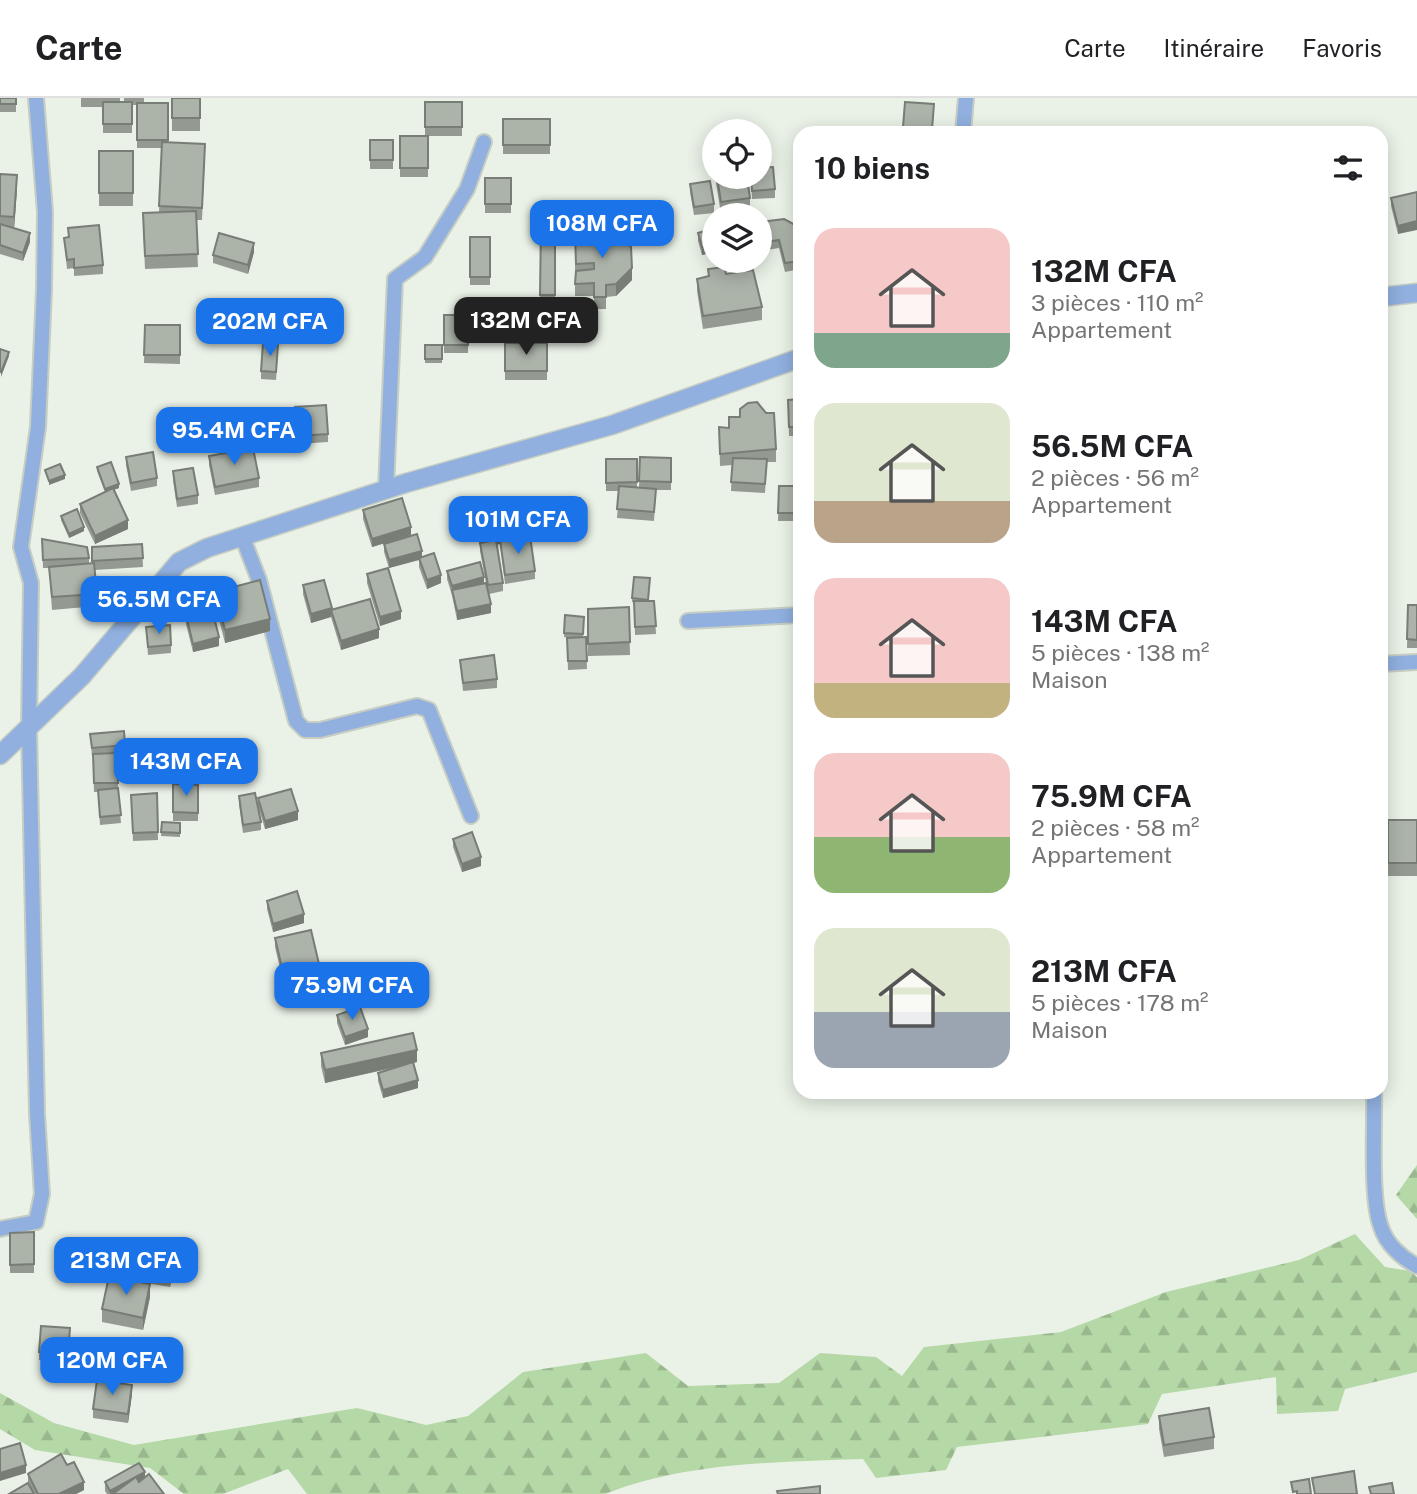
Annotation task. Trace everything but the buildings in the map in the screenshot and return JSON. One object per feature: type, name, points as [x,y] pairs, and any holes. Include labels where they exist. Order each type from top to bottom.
[{"type":"street","points":[[0,1229],[36,1222],[42,1194],[37,1113],[29,727],[31,583],[21,547],[38,427],[46,243],[43,164],[36,98]]},
{"type":"street","points":[[964,126],[966,98]]},
{"type":"street","points":[[386,489],[395,279],[425,257],[467,189],[484,142]]},
{"type":"street","points":[[1388,296],[1417,293]]},
{"type":"street","points":[[0,755],[82,676],[179,562],[242,536],[386,489],[612,425],[793,360]]},
{"type":"street","points":[[242,536],[259,580],[296,721],[305,730],[320,730],[417,706],[429,710],[471,816]]},
{"type":"street","points":[[688,621],[793,615]]},
{"type":"street","points":[[1388,664],[1417,662]]},
{"type":"street","points":[[1374,1099],[1377,1210],[1381,1229],[1393,1248],[1417,1266]]},
{"type":"green space","points":[[1417,1165],[1417,1219],[1396,1195]]},
{"type":"green space","points":[[1355,1234],[1385,1267],[1410,1271],[1417,1277],[1417,1372],[1345,1389],[1338,1411],[1277,1414],[1276,1377],[1162,1394],[1148,1424],[957,1447],[946,1470],[876,1478],[863,1459],[798,1461],[667,1475],[605,1494],[307,1494],[288,1469],[223,1494],[184,1494],[150,1468],[35,1450],[0,1429],[0,1393],[54,1423],[134,1445],[357,1408],[426,1425],[468,1416],[523,1372],[646,1353],[688,1386],[779,1383],[820,1353],[876,1357],[902,1376],[924,1347],[1061,1332],[1166,1292],[1299,1260]]}]
